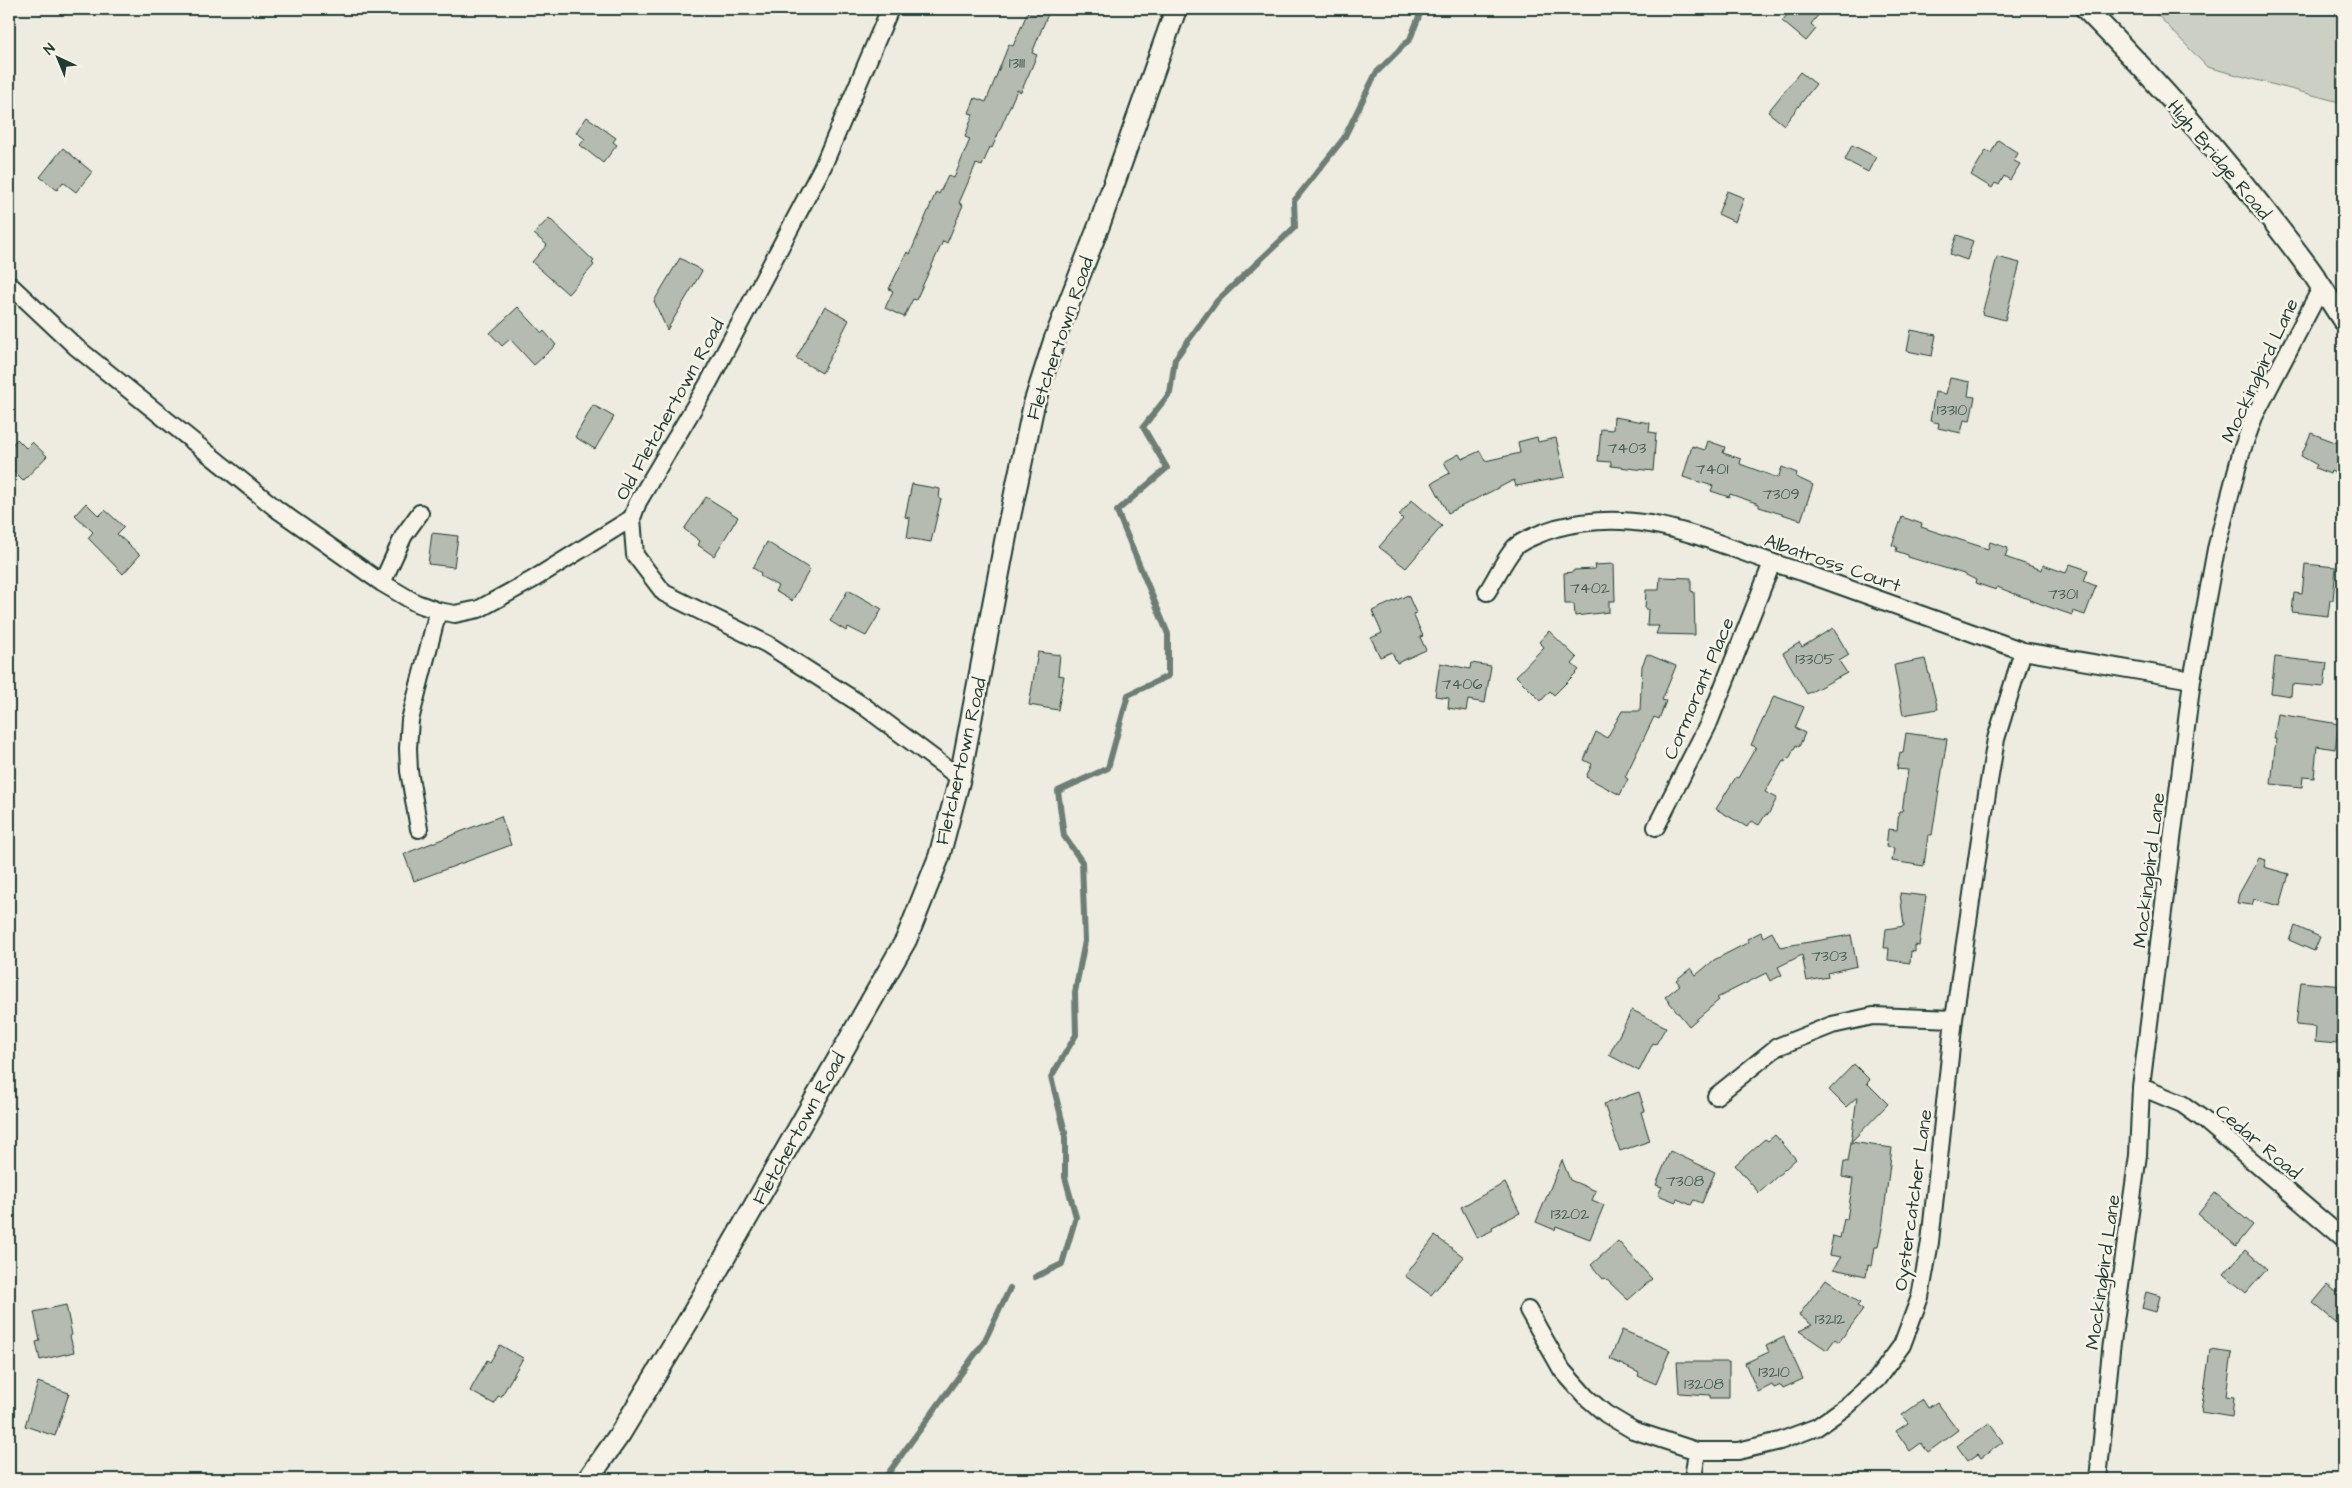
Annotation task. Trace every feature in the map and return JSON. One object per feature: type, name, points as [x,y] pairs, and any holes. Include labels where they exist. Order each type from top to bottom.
[{"type":"street","name":"Old Fletchertown Road","points":[[890,9],[823,166],[709,382],[638,502],[632,518],[635,555],[664,593],[767,644],[865,707],[960,778]]},
{"type":"street","name":"Fletchertown Road","points":[[588,1479],[620,1434],[689,1320],[906,940],[939,858],[960,778],[1006,531],[1034,404],[1054,341],[1100,223],[1176,9]]},
{"type":"street","name":"High Bridge Road","points":[[2086,9],[2125,48],[2232,170],[2307,265],[2343,320]]},
{"type":"street","points":[[9,284],[76,347],[278,510],[382,583],[416,603],[438,611],[455,614],[479,609],[532,580],[632,518]]},
{"type":"street","name":"Mockingbird Lane","points":[[2098,1479],[2111,1350],[2138,1155],[2141,1087],[2192,680],[2216,549],[2241,453],[2254,417],[2321,288]]},
{"type":"street","points":[[382,583],[404,535],[420,513]]},
{"type":"street","name":"Albatross Court","points":[[1487,592],[1516,546],[1547,530],[1582,521],[1610,519],[1648,522],[1718,541],[1772,563],[2023,651],[2192,680]]},
{"type":"street","name":"Cormorant Place","points":[[1656,827],[1708,726],[1772,563]]},
{"type":"street","points":[[419,829],[409,771],[410,730],[424,660],[438,611]]},
{"type":"street","name":"Oystercatcher Lane","points":[[1528,1310],[1562,1370],[1592,1403],[1633,1430],[1697,1452],[1738,1451],[1780,1441],[1817,1426],[1847,1406],[1877,1379],[1902,1345],[1920,1297],[1930,1242],[1954,1019],[1996,739],[2023,651]]},
{"type":"street","points":[[1716,1096],[1777,1047],[1832,1025],[1873,1016],[1954,1019]]},
{"type":"street","name":"Cedar Road","points":[[2141,1087],[2182,1104],[2203,1119],[2343,1238]]},
{"type":"street","points":[[1694,1479],[1697,1452]]},
{"type":"shaded area","points":[[2152,9],[2343,9],[2343,103],[2207,67]]},
{"type":"building","points":[[1029,9],[1050,9],[1032,53],[1037,55],[1021,92],[1017,90],[992,148],[990,147],[982,166],[976,164],[959,203],[963,205],[947,243],[943,241],[916,300],[913,299],[904,317],[885,308],[893,291],[889,289],[907,252],[910,254],[936,192],[939,194],[948,176],[954,178],[970,139],[965,137],[973,114],[969,113],[975,98],[986,102],[1009,44],[1013,46]]},
{"type":"building","points":[[1792,9],[1823,9],[1811,24],[1816,29],[1806,41],[1782,21]]},
{"type":"building","points":[[1800,72],[1816,84],[1784,125],[1768,112]]},
{"type":"building","points":[[587,117],[616,138],[613,142],[617,145],[603,163],[580,145],[585,139],[576,132]]},
{"type":"building","points":[[1998,140],[2018,153],[2014,161],[2020,164],[2010,180],[2004,176],[1999,185],[1995,183],[1992,188],[1971,175],[1986,150],[1991,153]]},
{"type":"building","points":[[1852,145],[1876,157],[1868,172],[1845,160]]},
{"type":"building","points":[[63,148],[92,172],[76,192],[63,182],[57,190],[40,177]]},
{"type":"building","points":[[1727,191],[1744,198],[1735,222],[1718,214]]},
{"type":"building","points":[[549,218],[594,261],[592,263],[594,265],[568,294],[532,262],[547,245],[534,234]]},
{"type":"building","points":[[1957,235],[1973,241],[1967,260],[1950,254]]},
{"type":"building","points":[[1997,257],[2020,263],[2005,320],[1982,314]]},
{"type":"building","points":[[680,258],[702,271],[667,330],[654,301]]},
{"type":"building","points":[[825,306],[849,320],[822,373],[796,358]]},
{"type":"building","points":[[518,307],[556,345],[534,365],[510,339],[502,346],[490,333]]},
{"type":"building","points":[[1911,330],[1936,335],[1932,356],[1907,351]]},
{"type":"building","points":[[1950,378],[1970,382],[1968,396],[1975,397],[1970,421],[1964,420],[1961,433],[1938,428],[1939,423],[1930,421],[1935,392],[1946,394]]},
{"type":"building","points":[[593,405],[614,417],[595,449],[575,437]]},
{"type":"building","points":[[1614,417],[1650,423],[1649,432],[1656,433],[1653,471],[1611,466],[1611,462],[1598,461],[1601,429],[1613,430]]},
{"type":"building","points":[[2311,433],[2343,445],[2343,477],[2331,471],[2330,474],[2315,468],[2317,465],[2301,456]]},
{"type":"building","points":[[1537,437],[1538,442],[1556,438],[1565,477],[1516,486],[1514,480],[1448,513],[1432,483],[1450,473],[1444,462],[1459,454],[1462,459],[1480,451],[1485,461],[1520,453],[1518,442]]},
{"type":"building","points":[[17,439],[26,448],[32,442],[47,456],[23,481],[9,467],[9,448]]},
{"type":"building","points":[[1708,441],[1725,447],[1723,453],[1741,459],[1740,464],[1778,478],[1782,467],[1797,473],[1796,477],[1813,485],[1801,520],[1759,507],[1759,504],[1730,494],[1729,497],[1711,491],[1713,486],[1683,477],[1692,446],[1705,450]]},
{"type":"building","points":[[912,484],[940,489],[939,499],[941,499],[931,542],[907,538],[910,518],[905,517]]},
{"type":"building","points":[[706,497],[738,517],[714,556],[698,545],[700,541],[684,529]]},
{"type":"building","points":[[1412,500],[1442,526],[1406,568],[1379,547],[1403,519],[1399,515]]},
{"type":"building","points":[[86,503],[99,516],[105,510],[124,527],[117,534],[140,555],[123,574],[88,538],[93,532],[75,515]]},
{"type":"building","points":[[1902,517],[1922,524],[1921,527],[1988,549],[1990,542],[2008,548],[2005,557],[2042,570],[2043,565],[2066,573],[2070,564],[2088,570],[2084,581],[2096,586],[2085,615],[2073,611],[2072,615],[1997,587],[1996,590],[1975,583],[1976,580],[1964,574],[1908,557],[1908,555],[1896,551],[1897,547],[1892,545]]},
{"type":"building","points":[[432,533],[458,536],[454,567],[428,564]]},
{"type":"building","points":[[767,542],[810,569],[792,601],[775,591],[778,586],[760,576],[761,573],[753,568]]},
{"type":"building","points":[[1614,564],[1615,601],[1609,601],[1609,612],[1575,616],[1574,604],[1565,604],[1564,573],[1573,572],[1574,570],[1595,569],[1594,565]]},
{"type":"building","points":[[2305,564],[2336,567],[2333,600],[2330,600],[2328,616],[2292,612],[2294,593],[2302,594]]},
{"type":"building","points":[[1660,577],[1691,578],[1691,591],[1694,592],[1695,635],[1656,634],[1659,626],[1647,626],[1648,609],[1645,609],[1646,590],[1659,590]]},
{"type":"building","points":[[848,590],[882,609],[866,636],[848,627],[846,631],[830,621]]},
{"type":"building","points":[[1408,595],[1416,613],[1413,614],[1423,636],[1420,637],[1426,650],[1397,663],[1392,652],[1380,657],[1371,638],[1382,633],[1372,611]]},
{"type":"building","points":[[1833,628],[1849,655],[1839,661],[1847,673],[1807,694],[1783,653],[1799,643],[1802,647]]},
{"type":"building","points":[[1549,631],[1577,658],[1572,664],[1579,670],[1554,695],[1550,691],[1541,701],[1516,676],[1544,647],[1539,642]]},
{"type":"building","points":[[1038,652],[1060,655],[1058,675],[1064,676],[1058,710],[1029,705]]},
{"type":"building","points":[[1647,654],[1676,666],[1662,700],[1666,701],[1659,719],[1654,717],[1625,777],[1628,779],[1620,795],[1586,777],[1592,764],[1584,760],[1596,732],[1607,738],[1622,711],[1640,711],[1642,666]]},
{"type":"building","points":[[2275,657],[2327,663],[2324,687],[2292,684],[2291,696],[2271,693]]},
{"type":"building","points":[[1925,659],[1938,709],[1903,715],[1894,665]]},
{"type":"building","points":[[1440,663],[1470,669],[1471,663],[1491,666],[1485,703],[1468,700],[1466,711],[1448,708],[1449,698],[1435,696]]},
{"type":"building","points":[[1774,696],[1804,707],[1795,728],[1805,733],[1799,747],[1796,745],[1789,759],[1787,758],[1785,762],[1783,761],[1765,792],[1777,798],[1768,815],[1766,814],[1759,825],[1751,821],[1747,827],[1716,809],[1736,777],[1738,778],[1756,747],[1751,745]]},
{"type":"building","points":[[2278,714],[2339,724],[2335,749],[2317,746],[2314,778],[2303,777],[2302,787],[2271,784]]},
{"type":"building","points":[[1906,733],[1947,739],[1932,835],[1928,835],[1924,866],[1892,861],[1894,848],[1886,847],[1888,829],[1897,830],[1899,811],[1902,811],[1908,770],[1897,769],[1900,752],[1903,753]]},
{"type":"building","points":[[501,816],[511,845],[414,881],[404,854]]},
{"type":"building","points":[[2259,858],[2266,860],[2264,867],[2289,874],[2280,906],[2254,899],[2252,905],[2237,903],[2239,894]]},
{"type":"building","points":[[1900,893],[1926,896],[1919,946],[1915,945],[1915,952],[1911,951],[1910,963],[1888,960],[1889,948],[1884,948],[1886,929],[1904,926]]},
{"type":"building","points":[[2295,926],[2320,937],[2314,951],[2289,940]]},
{"type":"building","points":[[1761,932],[1763,937],[1772,932],[1780,947],[1851,935],[1857,966],[1827,973],[1828,977],[1807,981],[1802,955],[1778,967],[1782,975],[1770,981],[1766,973],[1717,998],[1719,1000],[1689,1026],[1665,997],[1680,985],[1676,980],[1691,968],[1696,975],[1714,960],[1749,942],[1747,939]]},
{"type":"building","points":[[2301,982],[2343,986],[2343,1030],[2338,1029],[2337,1044],[2315,1042],[2316,1027],[2296,1025]]},
{"type":"building","points":[[1632,1010],[1666,1027],[1656,1044],[1653,1043],[1639,1071],[1609,1055]]},
{"type":"building","points":[[1854,1064],[1870,1080],[1867,1083],[1888,1104],[1851,1142],[1857,1097],[1846,1107],[1829,1090]]},
{"type":"building","points":[[1639,1092],[1645,1111],[1641,1112],[1650,1141],[1620,1151],[1604,1104]]},
{"type":"building","points":[[1775,1135],[1796,1159],[1759,1193],[1735,1165],[1765,1139],[1768,1141]]},
{"type":"building","points":[[1851,1142],[1892,1148],[1882,1228],[1878,1247],[1875,1247],[1872,1266],[1868,1265],[1866,1276],[1833,1269],[1841,1257],[1829,1255],[1833,1236],[1840,1238],[1844,1219],[1847,1220],[1853,1179],[1842,1177],[1844,1161],[1848,1162]]},
{"type":"building","points":[[1670,1151],[1715,1172],[1702,1203],[1694,1200],[1691,1205],[1677,1199],[1676,1202],[1658,1195],[1662,1187],[1656,1185]]},
{"type":"building","points":[[1562,1160],[1570,1180],[1596,1191],[1592,1200],[1604,1205],[1590,1239],[1556,1226],[1555,1230],[1536,1222]]},
{"type":"building","points":[[1505,1183],[1520,1213],[1492,1227],[1493,1230],[1477,1238],[1461,1207]]},
{"type":"building","points":[[2215,1193],[2253,1225],[2236,1246],[2198,1214]]},
{"type":"building","points":[[1435,1236],[1464,1257],[1431,1295],[1405,1276]]},
{"type":"building","points":[[1618,1241],[1652,1279],[1628,1300],[1605,1278],[1603,1279],[1591,1265]]},
{"type":"building","points":[[2245,1250],[2267,1269],[2246,1293],[2224,1274]]},
{"type":"building","points":[[1826,1279],[1860,1303],[1857,1306],[1863,1310],[1839,1342],[1835,1339],[1827,1350],[1799,1331],[1812,1325],[1799,1315]]},
{"type":"building","points":[[2328,1285],[2343,1298],[2343,1328],[2313,1303]]},
{"type":"building","points":[[2146,1292],[2160,1296],[2156,1312],[2142,1308]]},
{"type":"building","points":[[66,1305],[74,1352],[40,1360],[36,1342],[40,1341],[34,1312]]},
{"type":"building","points":[[1622,1330],[1670,1350],[1656,1384],[1638,1376],[1639,1373],[1610,1359]]},
{"type":"building","points":[[1784,1337],[1803,1379],[1783,1388],[1781,1385],[1774,1388],[1772,1385],[1758,1392],[1745,1363],[1769,1352],[1766,1346]]},
{"type":"building","points":[[500,1345],[523,1358],[501,1397],[498,1396],[494,1404],[470,1391],[487,1360],[490,1362]]},
{"type":"building","points":[[2210,1350],[2232,1353],[2226,1396],[2234,1397],[2232,1417],[2201,1412]]},
{"type":"building","points":[[1677,1362],[1729,1362],[1729,1398],[1710,1398],[1710,1395],[1679,1393]]},
{"type":"building","points":[[38,1382],[69,1393],[55,1436],[25,1426]]},
{"type":"building","points":[[1923,1400],[1928,1408],[1937,1402],[1958,1430],[1928,1452],[1921,1443],[1910,1451],[1896,1431],[1908,1423],[1902,1415]]},
{"type":"building","points":[[1989,1423],[2003,1442],[1981,1458],[1978,1454],[1968,1461],[1957,1446]]},
{"type":"waterway","points":[[1035,1277],[1062,1264],[1076,1217],[1065,1177],[1065,1132],[1051,1077],[1076,1035],[1075,992],[1085,941],[1082,862],[1064,836],[1058,791],[1108,768],[1128,695],[1168,676],[1168,634],[1117,511],[1167,468],[1143,427],[1170,393],[1175,359],[1217,301],[1295,227],[1294,201],[1344,138],[1376,73],[1410,39],[1422,9]]},
{"type":"waterway","points":[[884,1479],[984,1342],[1010,1288]]}]
